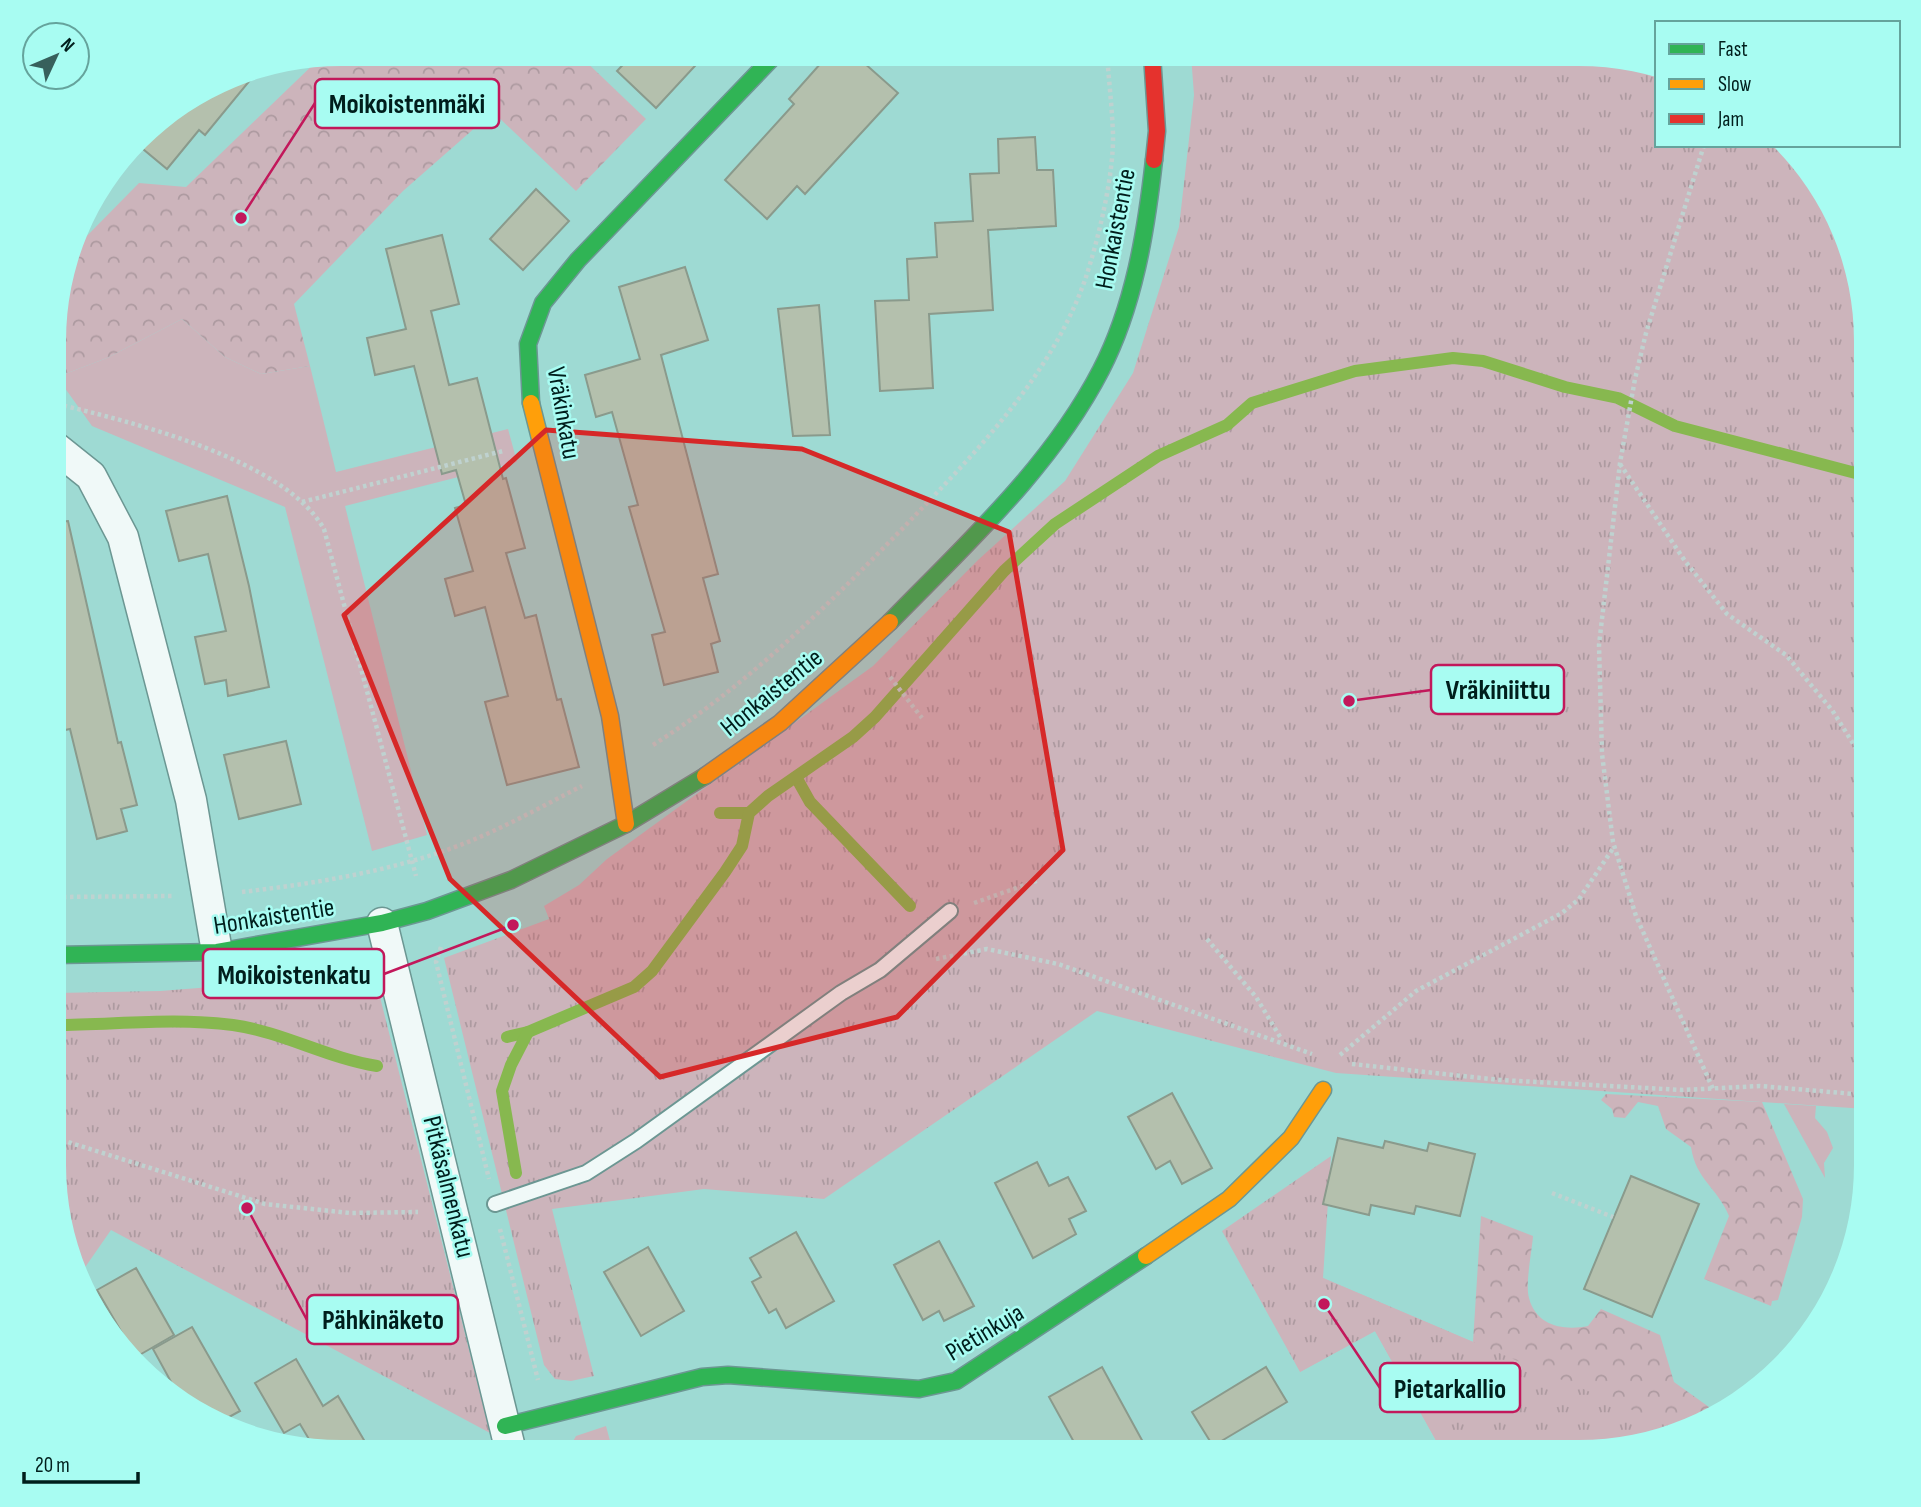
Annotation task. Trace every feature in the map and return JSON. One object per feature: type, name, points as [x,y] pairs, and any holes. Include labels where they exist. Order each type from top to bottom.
[{"type":"street","name":"Vräkinkatu","points":[[626,824],[610,716],[528,392],[528,344],[543,303],[578,260],[764,66]]},
{"type":"street","name":"Honkaistentie","points":[[66,955],[217,952],[382,923],[511,880],[626,824],[708,774],[780,723],[866,646],[973,536],[1049,449],[1101,370],[1135,282],[1150,196],[1157,131],[1153,66]]},
{"type":"street","points":[[66,455],[91,476],[123,537],[191,800],[205,896],[217,952]]},
{"type":"street","name":"Pitkäsalmenkatu","points":[[382,923],[508,1439]]},
{"type":"street","name":"Pietinkuja","points":[[508,1439],[702,1377],[728,1375],[919,1389],[956,1381],[1082,1301],[1229,1199],[1291,1138],[1323,1090]]},
{"type":"lane","points":[[495,1204],[586,1173],[636,1141],[841,993],[880,970],[950,911]]},
{"type":"path","points":[[66,897],[205,896],[324,882],[411,860],[489,833],[617,768],[709,709],[821,612],[1018,403],[1056,338],[1084,281],[1101,220],[1113,137],[1108,66]]},
{"type":"path","points":[[1703,147],[1646,333],[1635,379],[1620,463],[1599,645],[1602,754],[1614,847],[1636,916],[1713,1089]]},
{"type":"path","points":[[66,407],[188,441],[257,472],[316,514],[324,528],[411,860]]},
{"type":"path","points":[[302,502],[541,441]]},
{"type":"path","points":[[1620,463],[1685,561],[1727,614],[1786,655],[1832,710],[1854,745]]},
{"type":"path","points":[[866,646],[922,718]]},
{"type":"path","points":[[1323,1090],[1330,1062],[1416,991],[1562,914],[1579,899],[1614,847]]},
{"type":"path","points":[[950,911],[1039,880]]},
{"type":"path","points":[[1207,939],[1256,997],[1282,1041]]},
{"type":"path","points":[[933,959],[987,949],[1058,964],[1282,1041],[1330,1062],[1500,1080],[1713,1089],[1760,1086],[1854,1094]]},
{"type":"path","points":[[66,1141],[265,1204],[350,1213],[427,1212]]},
{"type":"path","points":[[1552,1193],[1613,1217]]},
{"type":"highlighted area","points":[[546,430],[802,449],[1009,532],[1063,850],[897,1017],[660,1077],[450,879],[344,615]]},
{"type":"green space","points":[[341,66],[591,66],[646,119],[576,191],[493,112],[403,191],[294,304],[310,366],[261,374],[225,357],[182,319],[107,358],[66,374],[69,305],[76,270],[87,236],[139,183],[186,187],[309,69]]},
{"type":"green space","points":[[1192,66],[1580,66],[1616,69],[1655,77],[1655,147],[1774,147],[1798,174],[1818,204],[1840,253],[1854,323],[1854,1108],[1336,1073],[1097,1011],[824,1199],[704,1189],[552,1209],[594,1376],[571,1381],[555,1379],[544,1365],[444,958],[549,919],[544,906],[579,885],[607,859],[873,666],[978,560],[1065,481],[1133,373],[1179,227],[1194,95]]},
{"type":"green space","points":[[182,319],[225,357],[261,374],[310,366],[336,472],[508,429],[517,462],[345,506],[427,835],[372,851],[285,507],[92,426],[66,390],[66,374],[107,358]]},
{"type":"green space","points":[[349,976],[370,981],[380,997],[490,1433],[111,1230],[85,1267],[76,1237],[67,1184],[66,993],[160,991]]},
{"type":"green space","points":[[1606,1094],[1762,1102],[1803,1199],[1802,1217],[1778,1300],[1772,1301],[1771,1306],[1704,1279],[1729,1216],[1724,1206],[1697,1168],[1691,1147],[1666,1129],[1658,1106],[1638,1102],[1625,1118],[1614,1117],[1612,1109],[1601,1100]]},
{"type":"green space","points":[[1784,1104],[1816,1106],[1815,1118],[1827,1132],[1833,1148],[1824,1163],[1825,1178]]},
{"type":"green space","points":[[1331,1156],[1323,1278],[1669,1426],[1598,1440],[1436,1440],[1375,1331],[1300,1372],[1222,1231]]},
{"type":"green space","points":[[1481,1216],[1533,1236],[1528,1292],[1538,1315],[1552,1324],[1570,1328],[1588,1326],[1601,1309],[1660,1335],[1674,1382],[1710,1408],[1668,1426],[1616,1438],[1436,1440],[1375,1331],[1300,1372],[1323,1278],[1473,1342]]},
{"type":"green space","points":[[606,1426],[610,1440],[574,1440],[576,1436]]},
{"type":"building","points":[[622,66],[695,66],[656,108],[617,71]]},
{"type":"building","points":[[818,66],[868,66],[898,93],[805,194],[797,186],[767,219],[725,180],[794,104],[789,99]]},
{"type":"building","points":[[248,83],[205,135],[199,130],[167,169],[144,150],[174,123],[204,103]]},
{"type":"building","points":[[1035,137],[1037,170],[1053,170],[1056,226],[988,230],[993,310],[929,314],[933,388],[880,391],[875,301],[909,300],[907,259],[937,257],[935,223],[973,221],[970,174],[999,173],[998,139]]},
{"type":"building","points":[[536,189],[569,221],[523,270],[490,239]]},
{"type":"building","points":[[442,235],[459,304],[431,311],[449,385],[477,378],[503,479],[506,478],[525,548],[506,553],[525,618],[536,615],[557,700],[561,699],[579,767],[507,785],[485,702],[508,696],[485,607],[455,616],[445,579],[473,571],[455,508],[466,505],[456,470],[442,474],[414,366],[375,375],[367,338],[406,329],[386,249]]},
{"type":"building","points":[[685,267],[708,340],[661,355],[718,574],[703,578],[720,641],[711,644],[718,672],[664,685],[652,635],[665,632],[629,507],[638,505],[612,412],[596,417],[585,375],[640,359],[619,287]]},
{"type":"building","points":[[819,305],[830,435],[793,436],[778,309]]},
{"type":"building","points":[[227,496],[249,586],[269,687],[228,696],[226,680],[205,684],[195,637],[226,631],[208,554],[179,561],[166,511]]},
{"type":"building","points":[[66,521],[118,743],[121,742],[137,805],[121,809],[127,831],[97,839],[70,729],[66,730]]},
{"type":"building","points":[[286,741],[301,804],[239,819],[224,755]]},
{"type":"building","points":[[1172,1093],[1212,1168],[1182,1184],[1170,1161],[1156,1169],[1128,1117]]},
{"type":"building","points":[[1338,1138],[1383,1148],[1385,1141],[1427,1151],[1429,1143],[1475,1154],[1460,1216],[1416,1206],[1414,1214],[1371,1205],[1369,1215],[1323,1204]]},
{"type":"building","points":[[1037,1162],[1049,1186],[1068,1177],[1086,1211],[1069,1219],[1076,1234],[1033,1258],[995,1183]]},
{"type":"building","points":[[1631,1176],[1699,1204],[1652,1317],[1584,1289]]},
{"type":"building","points":[[796,1232],[834,1301],[786,1328],[776,1309],[769,1313],[752,1282],[761,1277],[750,1258]]},
{"type":"building","points":[[939,1241],[974,1306],[944,1321],[939,1311],[923,1320],[894,1265]]},
{"type":"building","points":[[648,1247],[684,1311],[641,1336],[604,1272]]},
{"type":"building","points":[[136,1268],[174,1335],[141,1354],[123,1333],[97,1290]]},
{"type":"building","points":[[192,1327],[240,1411],[229,1417],[174,1384],[153,1349]]},
{"type":"building","points":[[296,1359],[323,1406],[338,1396],[364,1440],[309,1438],[300,1424],[284,1433],[255,1383]]},
{"type":"building","points":[[1102,1367],[1142,1440],[1073,1440],[1049,1397]]},
{"type":"building","points":[[1266,1367],[1287,1402],[1223,1440],[1209,1440],[1192,1412]]},
{"type":"waterway","points":[[507,1037],[528,1032],[634,987],[652,971],[725,872],[742,846],[749,813],[768,796],[853,737],[875,717],[1004,571],[1055,524],[1158,456],[1227,425],[1252,403],[1355,371],[1453,358],[1483,361],[1565,387],[1618,398],[1675,426],[1854,473]]},
{"type":"waterway","points":[[796,777],[810,802],[910,906]]},
{"type":"waterway","points":[[720,813],[749,813]]},
{"type":"waterway","points":[[66,1025],[166,1021],[233,1025],[270,1033],[340,1057],[377,1066]]},
{"type":"waterway","points":[[516,1173],[502,1091],[511,1065],[528,1032]]},
{"type":"traffic: fast","points":[[531,403],[528,344],[543,303],[578,260],[764,66]]},
{"type":"traffic: fast","points":[[890,622],[1005,504],[1081,406],[1112,346],[1130,294],[1147,214],[1154,160]]},
{"type":"traffic: fast","points":[[66,955],[217,952],[382,923],[427,911],[511,880],[626,824],[705,776]]},
{"type":"traffic: fast","points":[[505,1426],[702,1377],[728,1375],[919,1389],[956,1381],[1146,1256]]},
{"type":"traffic: slow","points":[[531,403],[610,716],[626,824]]},
{"type":"traffic: slow","points":[[705,776],[780,723],[890,622]]},
{"type":"traffic: slow","points":[[1146,1256],[1229,1199],[1291,1138],[1323,1090]]},
{"type":"traffic: jam","points":[[1153,66],[1157,131],[1154,160]]},
{"type":"place","name":"Moikoistenmäki","points":[[241,218]]},
{"type":"place","name":"Vräkiniittu","points":[[1349,701]]},
{"type":"place","name":"Moikoistenkatu","points":[[513,925]]},
{"type":"place","name":"Pähkinäketo","points":[[247,1208]]},
{"type":"place","name":"Pietarkallio","points":[[1324,1304]]}]
